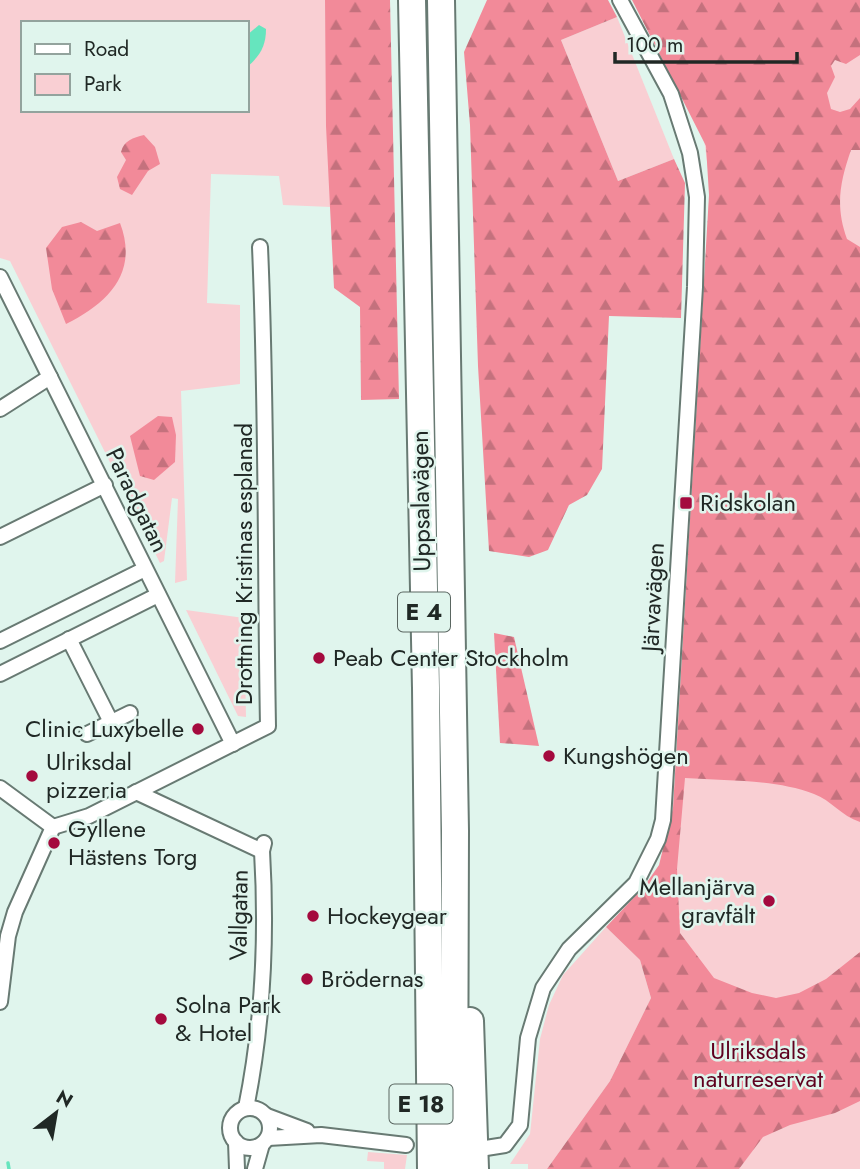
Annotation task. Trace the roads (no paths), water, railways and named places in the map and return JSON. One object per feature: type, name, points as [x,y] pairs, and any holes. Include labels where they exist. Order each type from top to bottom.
[{"type":"highway","name":"Uppsalavägen","points":[[412,0],[426,688],[431,1169]]},
{"type":"highway","name":"Uppsalavägen","points":[[441,0],[454,831],[454,1169]]},
{"type":"highway","name":"E 4","points":[[454,831],[480,1159]]},
{"type":"highway","name":"E 18","points":[[411,1157],[428,1039]]},
{"type":"street","name":"Järvavägen","points":[[480,1159],[505,1145],[520,1125],[528,1038],[543,988],[569,949],[636,883],[658,839],[663,820],[694,301],[697,197],[690,153],[671,94],[620,0]]},
{"type":"street","name":"Drottning Kristinas esplanad","points":[[53,827],[89,816],[268,726],[264,537],[265,365],[260,247]]},
{"type":"street","name":"Paradgatan","points":[[0,277],[233,744]]},
{"type":"street","points":[[0,409],[50,377]]},
{"type":"street","points":[[0,537],[105,485]]},
{"type":"street","points":[[0,641],[145,569]]},
{"type":"street","points":[[0,674],[159,595]]},
{"type":"street","points":[[69,639],[111,722]]},
{"type":"street","points":[[87,734],[130,713]]},
{"type":"street","points":[[0,788],[53,827],[15,912],[8,936],[0,1002]]},
{"type":"street","name":"Vallgatan","points":[[136,792],[263,847],[265,903],[254,1062],[246,1108]]},
{"type":"street","name":"Vallgatan","points":[[254,1062],[266,1114]]},
{"type":"street","points":[[237,1169],[236,1142],[230,1124],[238,1111],[246,1108],[321,1135],[411,1157]]},
{"type":"street","points":[[255,1169],[271,1130],[266,1114]]},
{"type":"street","points":[[236,1142],[249,1148],[265,1142],[321,1135]]},
{"type":"waterway","points":[[8,1163],[9,1169]]},
{"type":"place","name":"Ridskolan","points":[[686,503]]},
{"type":"place","name":"Peab Center Stockholm","points":[[319,658]]},
{"type":"place","name":"Clinic Luxybelle","points":[[198,729]]},
{"type":"place","name":"Kungshögen","points":[[549,756]]},
{"type":"place","name":"Ulriksdal pizzeria","points":[[32,776]]},
{"type":"place","name":"Gyllene Hästens Torg","points":[[54,843]]},
{"type":"place","name":"Mellanjärva gravfält","points":[[769,901]]},
{"type":"place","name":"Hockeygear","points":[[313,916]]},
{"type":"place","name":"Brödernas","points":[[307,979]]},
{"type":"place","name":"Solna Park & Hotel","points":[[161,1019]]},
{"type":"park label","name":"Ulriksdals naturreservat","points":[[758,1065]]}]
